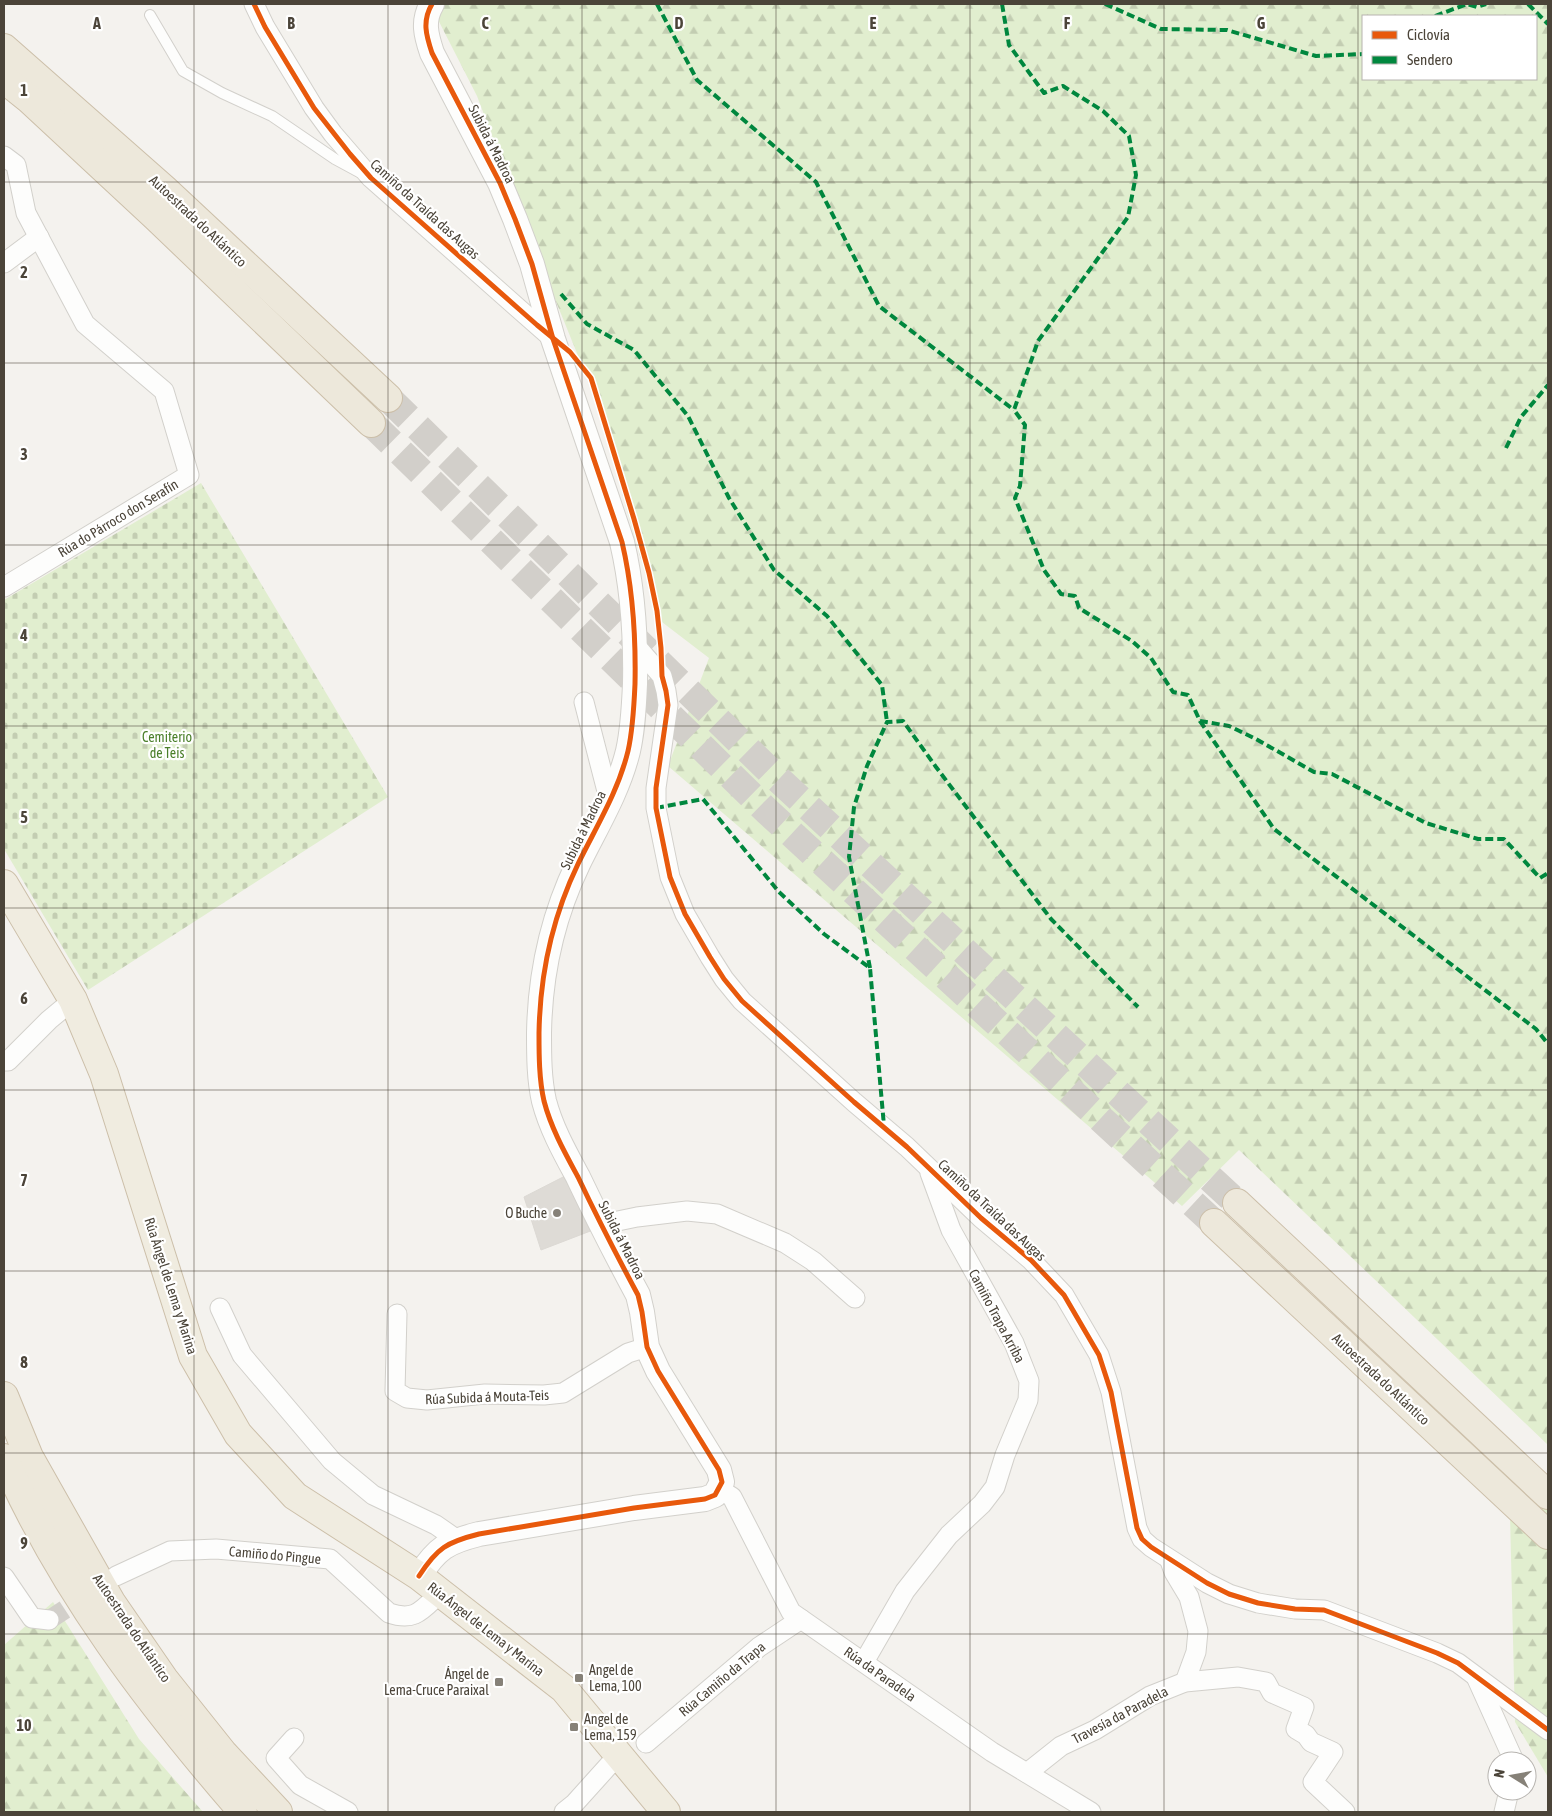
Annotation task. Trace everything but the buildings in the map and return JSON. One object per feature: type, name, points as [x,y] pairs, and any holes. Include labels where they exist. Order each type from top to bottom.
[{"type":"highway","name":"Autoestrada do Atlántico","points":[[4,48],[164,189],[388,398]]},
{"type":"highway","name":"Autoestrada do Atlántico","points":[[4,79],[29,99],[156,217],[371,423]]},
{"type":"highway","name":"Rúa Ángel de Lema y Marina","points":[[4,884],[74,1000],[104,1074],[193,1356],[238,1434],[296,1496],[418,1576],[564,1689],[666,1812]]},
{"type":"highway","points":[[1237,1203],[1548,1495]]},
{"type":"highway","name":"Autoestrada do Atlántico","points":[[1214,1223],[1548,1534]]},
{"type":"highway","name":"Autoestrada do Atlántico","points":[[4,1396],[29,1457],[111,1602],[164,1679],[223,1753],[278,1812]]},
{"type":"highway","name":"Autoestrada do Atlántico","points":[[4,1458],[50,1549],[93,1622],[147,1696],[243,1812]]},
{"type":"street","name":"Camiño da Traída das Augas","points":[[254,4],[265,27],[314,108],[333,134],[371,178],[554,339]]},
{"type":"street","name":"Subida á Madroa","points":[[425,7],[424,24],[426,37],[432,53],[500,183],[532,264],[554,339],[622,542],[634,613],[636,646],[634,722],[627,753],[610,803],[577,865],[558,911],[544,969],[539,1041],[544,1101],[555,1131],[638,1295],[647,1347],[658,1371],[719,1470],[722,1482],[719,1489]]},
{"type":"street","name":"Rúa do Párroco don Serafín","points":[[4,156],[16,165],[26,214],[86,324],[164,391],[189,475],[4,587]]},
{"type":"street","points":[[4,263],[39,238]]},
{"type":"street","name":"Camiño da Traída das Augas","points":[[636,646],[662,676],[666,691],[668,705],[656,788],[656,808],[670,877],[685,914],[724,979],[742,1001],[854,1102],[884,1126],[981,1218],[1031,1260],[1064,1295],[1099,1356],[1111,1392],[1137,1528],[1142,1539],[1170,1561],[1230,1594],[1258,1603],[1296,1609],[1324,1610],[1437,1653],[1458,1663],[1548,1730]]},
{"type":"street","name":"Subida á Madroa","points":[[584,702],[610,803]]},
{"type":"street","points":[[4,1061],[8,1061],[49,1020],[74,1000]]},
{"type":"street","name":"Camiño Trapa Arriba","points":[[864,1662],[905,1591],[949,1535],[982,1504],[995,1487],[1005,1455],[1028,1400],[1030,1381],[1014,1343],[951,1230],[928,1166]]},
{"type":"street","points":[[602,1227],[621,1220],[657,1214],[687,1211],[718,1214],[785,1243],[813,1261],[856,1298]]},
{"type":"street","points":[[220,1308],[242,1355],[332,1461],[373,1495],[436,1525],[456,1539]]},
{"type":"street","name":"Rúa Subida á Mouta-Teis","points":[[397,1314],[395,1391],[407,1398],[427,1400],[485,1394],[544,1395],[563,1393],[628,1353],[647,1347]]},
{"type":"street","points":[[418,1576],[438,1550],[456,1539],[634,1508],[705,1499],[715,1495],[719,1489]]},
{"type":"street","name":"Rúa da Paradela","points":[[719,1489],[732,1497],[791,1612],[992,1752],[1091,1812]]},
{"type":"street","name":"Camiño do Pingue","points":[[116,1576],[170,1551],[216,1549],[330,1560],[389,1613],[401,1617],[412,1616],[423,1610],[440,1593]]},
{"type":"street","points":[[1170,1561],[1174,1572],[1189,1597],[1198,1631],[1196,1652],[1185,1682]]},
{"type":"street","points":[[4,1577],[32,1618],[49,1620]]},
{"type":"street","name":"Rúa Camiño da Trapa","points":[[646,1743],[759,1647],[802,1618]]},
{"type":"street","points":[[1475,1675],[1509,1751]]},
{"type":"street","name":"Travesía da Paradela","points":[[1027,1773],[1061,1746],[1096,1730],[1150,1696],[1185,1682],[1238,1677],[1266,1682],[1272,1693],[1304,1707],[1296,1729],[1306,1735],[1311,1742],[1333,1752],[1313,1782],[1345,1812]]},
{"type":"street","points":[[294,1738],[276,1758],[300,1785],[348,1812]]},
{"type":"street","points":[[572,1810],[619,1754]]},
{"type":"lane","points":[[150,15],[183,71],[222,93],[272,116],[335,159],[371,178]]},
{"type":"green space","points":[[430,4],[1548,4],[1548,1445],[1239,1150],[1182,1206],[668,766],[709,658],[658,619],[594,395],[533,245],[477,96]]},
{"type":"green space","name":"Cemiterio de Teis","points":[[201,483],[388,797],[88,990],[4,849],[4,600]]},
{"type":"green space","points":[[1548,1472],[1548,1777],[1537,1759],[1537,1751],[1532,1751],[1515,1722],[1510,1515]]},
{"type":"green space","points":[[53,1602],[139,1739],[203,1812],[4,1812],[4,1645]]},
{"type":"tunnel","points":[[388,398],[777,778],[1237,1203]]},
{"type":"tunnel","points":[[371,423],[768,812],[1214,1223]]},
{"type":"tunnel","points":[[49,1620],[90,1593]]},
{"type":"marked path","points":[[657,4],[697,80],[816,182],[879,306],[1014,410]]},
{"type":"marked path","points":[[1002,4],[1009,45],[1044,93],[1063,86],[1103,111],[1129,136],[1136,175],[1128,217],[1038,341],[1014,410],[1025,425],[1020,486],[1015,498],[1044,570],[1061,594],[1075,596],[1079,608],[1132,641],[1151,658],[1173,692],[1188,695],[1200,721],[1229,726],[1314,772],[1332,774],[1426,823],[1478,839],[1504,839],[1540,878],[1548,873]]},
{"type":"marked path","points":[[1105,4],[1161,29],[1227,30],[1316,56],[1362,54]]},
{"type":"marked path","points":[[1438,15],[1467,4],[1477,7],[1486,4]]},
{"type":"marked path","points":[[1528,4],[1548,24]]},
{"type":"marked path","points":[[561,294],[587,324],[634,350],[688,416],[729,498],[774,570],[827,616],[882,685],[887,722]]},
{"type":"marked path","points":[[1506,448],[1521,417],[1548,385]]},
{"type":"marked path","points":[[870,968],[849,857],[854,807],[867,766],[887,722],[903,721],[1051,919],[1138,1007]]},
{"type":"marked path","points":[[1200,721],[1274,829],[1536,1029],[1548,1044]]},
{"type":"marked path","points":[[656,808],[703,799],[779,892],[824,934],[870,968],[884,1126]]},
{"type":"cycle path","points":[[254,4],[265,27],[314,108],[371,178],[570,352],[591,378],[634,519],[657,611],[662,676],[668,705],[656,788],[656,808],[670,877],[685,914],[724,979],[742,1001],[907,1147],[981,1218],[1031,1260],[1064,1295],[1099,1355],[1111,1392],[1137,1528],[1142,1539],[1151,1547],[1207,1583],[1229,1594],[1258,1603],[1295,1609],[1324,1610],[1437,1653],[1458,1663],[1548,1730]]},
{"type":"cycle path","points":[[419,1576],[437,1553],[451,1543],[468,1537],[634,1508],[705,1499],[715,1495],[722,1482],[719,1470],[658,1371],[647,1347],[638,1295],[559,1140],[550,1121],[542,1093],[539,1058],[540,1011],[545,968],[554,926],[578,864],[613,795],[630,743],[635,684],[633,612],[622,542],[553,339],[532,264],[500,183],[432,53],[426,28],[427,16],[432,4]]},
{"type":"place","name":"O Buche","points":[[557,1213]]},
{"type":"place","name":"Angel de Lema, 100","points":[[579,1678]]},
{"type":"place","name":"Ángel de Lema-Cruce Paraixal","points":[[499,1682]]},
{"type":"place","name":"Angel de Lema, 159","points":[[574,1727]]}]
